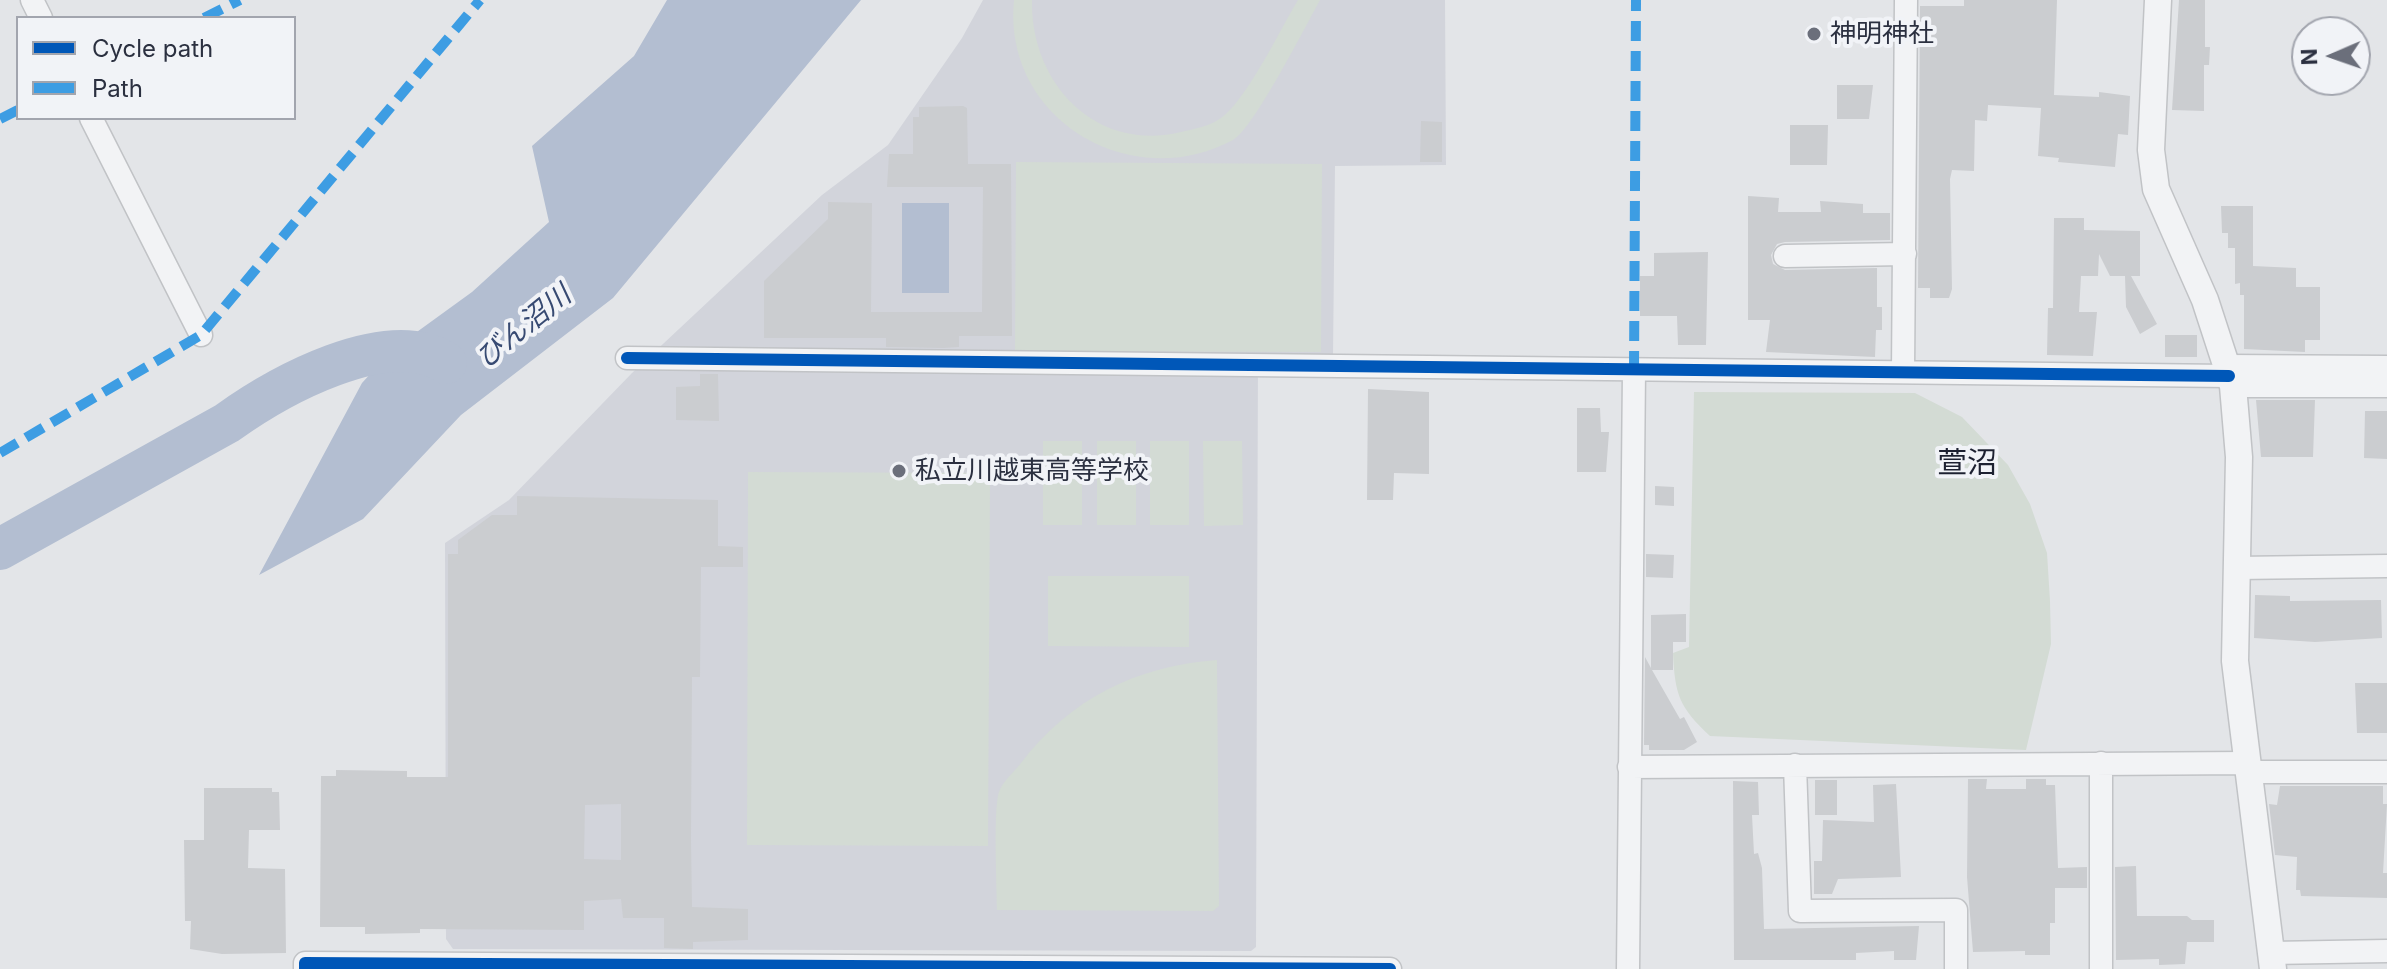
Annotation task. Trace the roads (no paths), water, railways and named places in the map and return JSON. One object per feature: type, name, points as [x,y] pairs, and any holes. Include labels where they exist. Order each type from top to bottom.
[{"type":"street","points":[[1903,372],[1906,0]]},
{"type":"street","points":[[2158,0],[2152,168],[2156,189],[2205,300],[2229,376],[2239,457],[2235,661],[2272,961],[2387,951]]},
{"type":"street","points":[[92,120],[201,335]]},
{"type":"street","points":[[1785,256],[1905,254]]},
{"type":"street","points":[[627,358],[2229,376],[2299,376],[2387,367]]},
{"type":"street","points":[[1628,969],[1634,371]]},
{"type":"street","points":[[2299,376],[2387,386]]},
{"type":"street","points":[[2237,568],[2387,566]]},
{"type":"street","points":[[1629,767],[2101,763],[2387,772]]},
{"type":"street","points":[[2101,763],[2101,969]]},
{"type":"street","points":[[1795,765],[1800,911],[1956,910],[1956,969]]},
{"type":"street","points":[[305,969],[305,963],[1390,969]]},
{"type":"water","points":[[667,0],[861,0],[613,298],[461,415],[363,519],[259,575],[362,383],[392,350],[472,292],[549,222],[532,146],[634,56]]},
{"type":"water","points":[[902,203],[949,203],[949,293],[902,293]]},
{"type":"waterway","name":"びん沼川","points":[[0,549],[227,423],[274,393],[333,365],[394,351],[422,353],[446,363]]},
{"type":"place","name":"神明神社","points":[[1814,34]]},
{"type":"place","name":"私立川越東高等学校","points":[[899,471]]},
{"type":"district","name":"萱沼","points":[[1967,464]]}]
